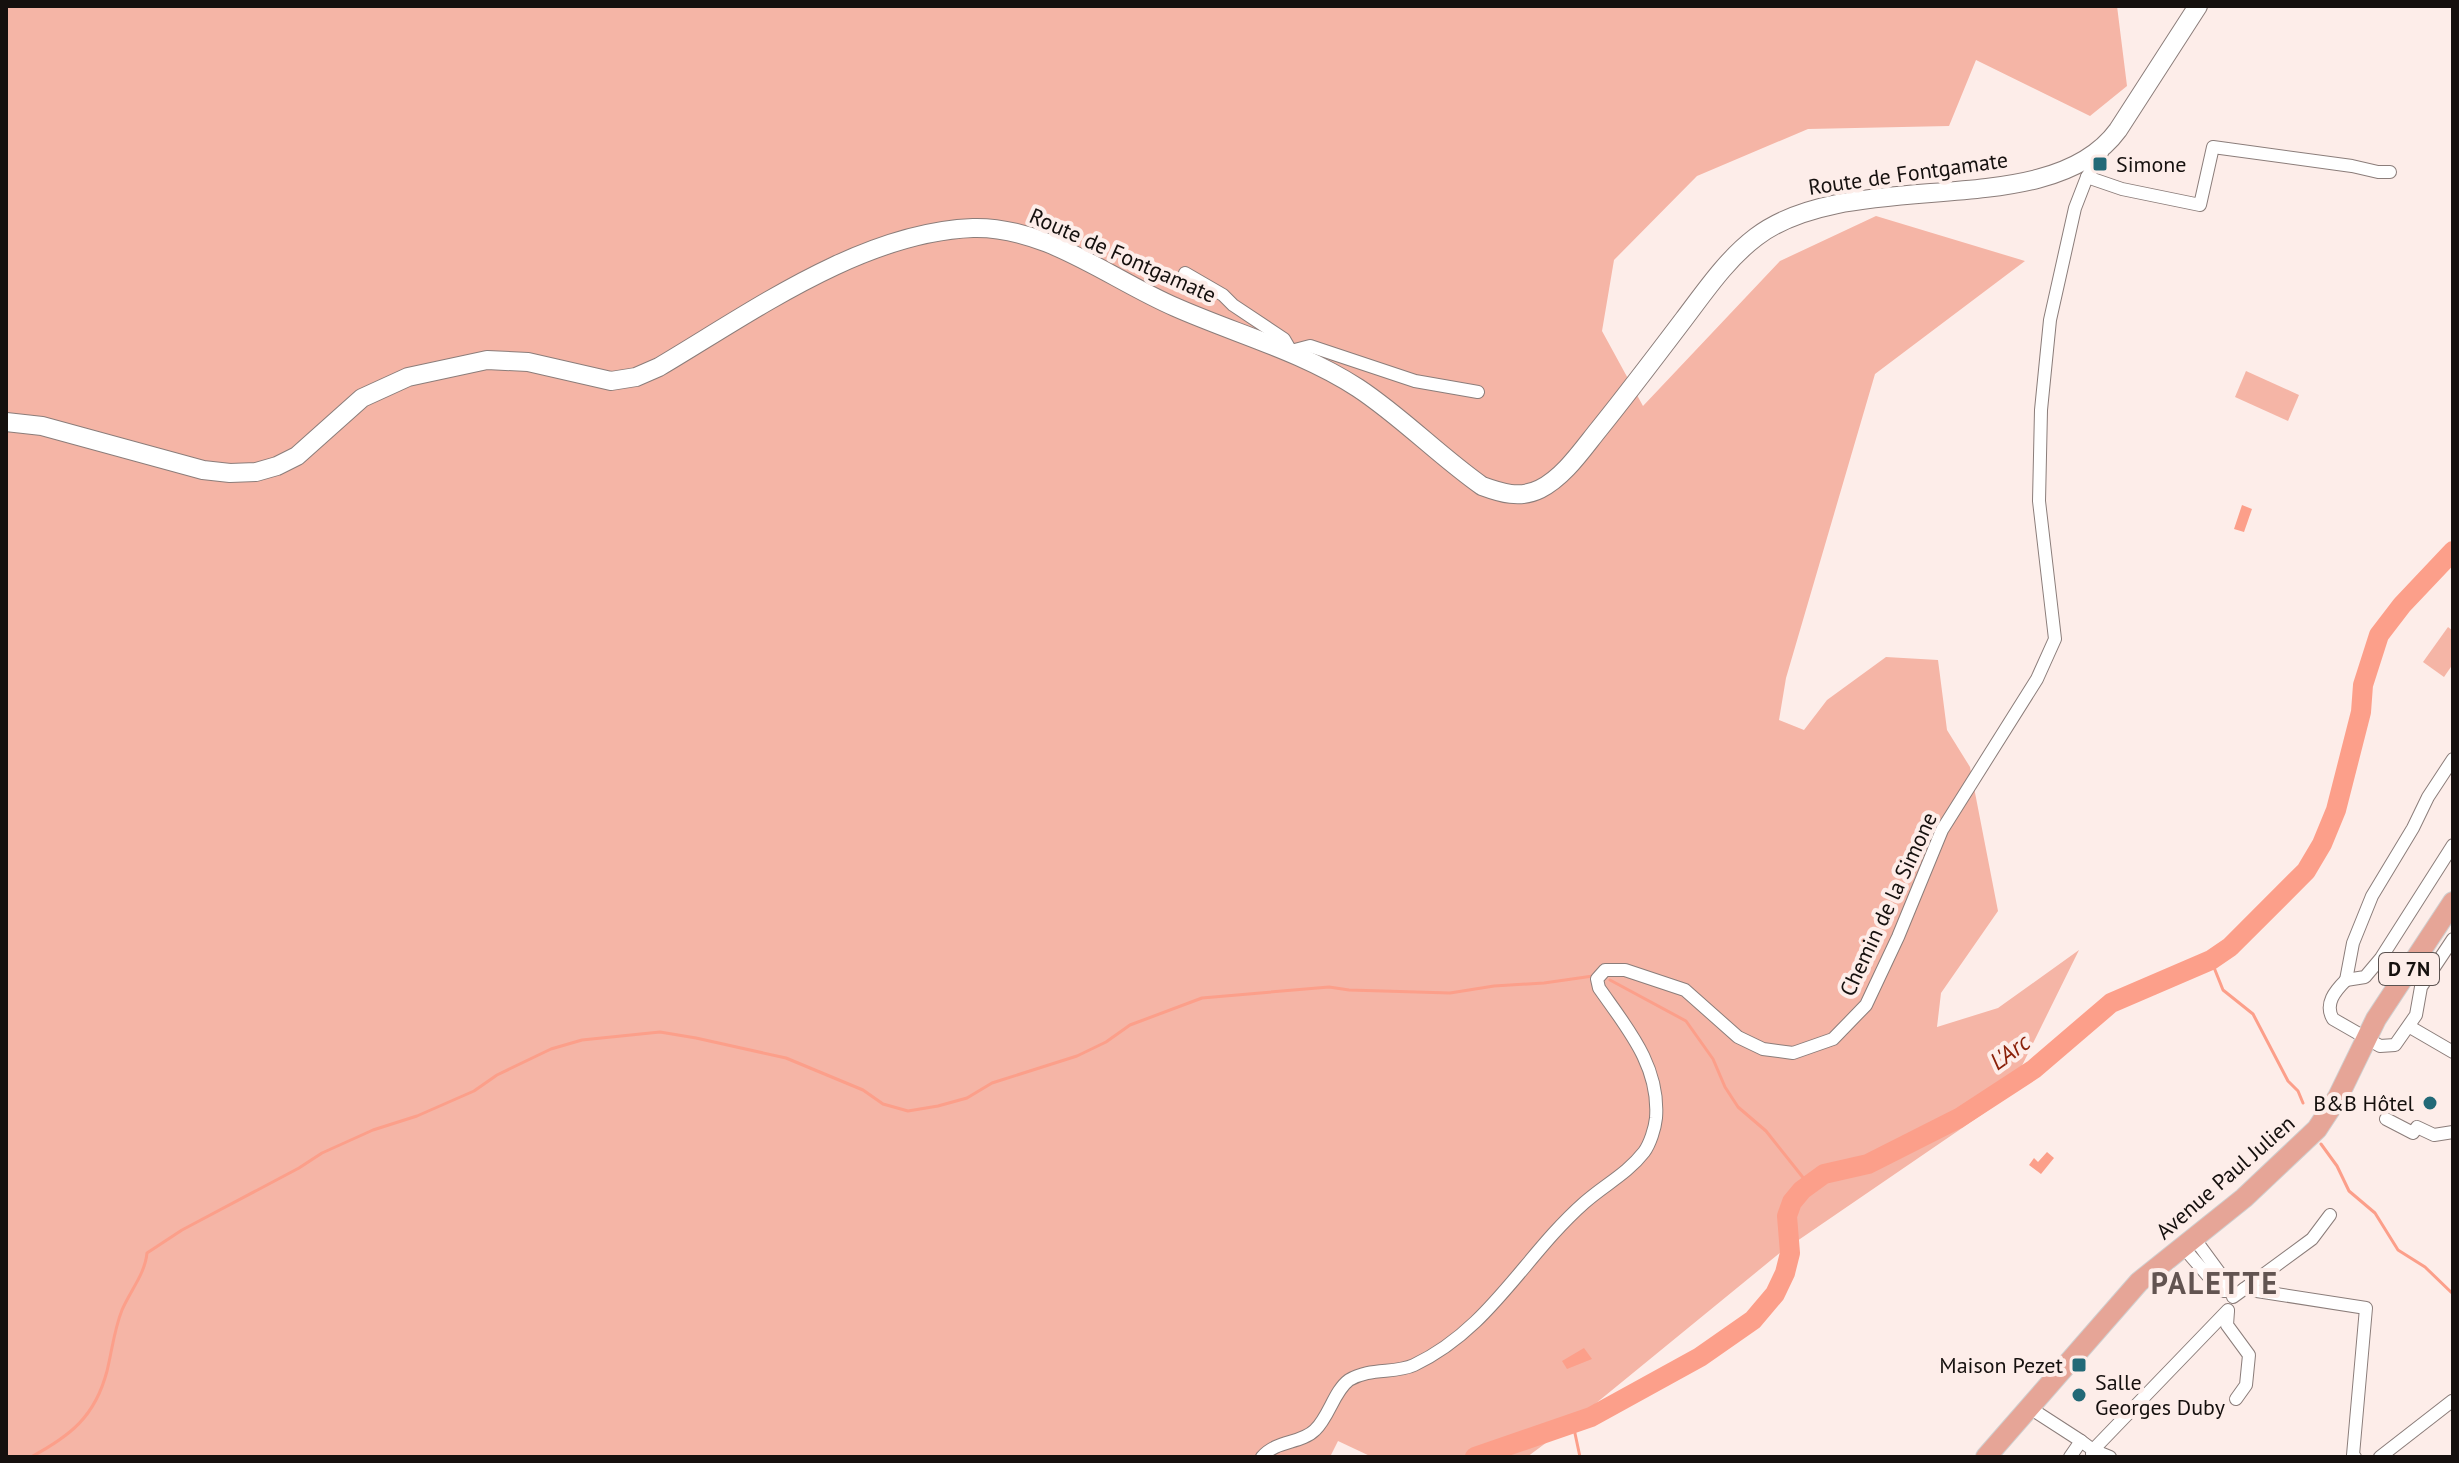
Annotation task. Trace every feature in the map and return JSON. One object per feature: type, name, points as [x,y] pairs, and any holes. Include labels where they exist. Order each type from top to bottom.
[{"type":"main road","name":"Avenue Paul Julien","points":[[1986,1457],[2139,1282],[2274,1172],[2317,1129],[2338,1097],[2366,1038],[2453,902]]},
{"type":"street","points":[[2108,143],[2198,6]]},
{"type":"street","name":"Chemin de la Simone","points":[[1262,1457],[1269,1449],[1314,1432],[1348,1381],[1376,1370],[1411,1367],[1469,1331],[1584,1203],[1626,1172],[1646,1149],[1656,1121],[1655,1090],[1648,1063],[1638,1043],[1599,988],[1597,979],[1605,970],[1625,970],[1685,990],[1738,1037],[1763,1049],[1793,1053],[1833,1039],[1866,1005],[1942,830],[2037,679],[2055,639],[2039,501],[2041,410],[2050,320],[2075,208],[2087,177],[2108,143]]},
{"type":"street","name":"Route de Fontgamate","points":[[6,422],[42,426],[203,470],[256,472],[297,456],[362,398],[408,377],[487,360],[511,360],[611,381],[636,377],[659,367],[798,286],[855,258],[913,239],[971,228],[999,229],[1027,236],[1175,307],[1291,351],[1357,387],[1482,486],[1501,494],[1520,495],[1539,490],[1573,461],[1715,279],[1736,255],[1778,222],[1826,205],[2034,180],[2074,167],[2108,143]]},
{"type":"street","points":[[2087,177],[2122,189],[2200,205],[2213,147],[2390,172]]},
{"type":"street","points":[[1185,273],[1223,295],[1284,339],[1291,351],[1310,346],[1415,381],[1478,392]]},
{"type":"street","points":[[2453,759],[2372,896],[2353,943],[2346,980],[2334,992],[2330,1014],[2338,1024],[2388,1048],[2400,1041],[2416,1015],[2421,987],[2453,939]]},
{"type":"street","points":[[2346,980],[2365,977],[2381,958],[2453,845]]},
{"type":"street","points":[[2410,1027],[2453,1052]]},
{"type":"street","points":[[2386,1119],[2413,1133],[2417,1127],[2434,1135],[2453,1132]]},
{"type":"street","points":[[2092,1454],[2233,1297],[2312,1239],[2330,1215]]},
{"type":"street","points":[[2189,1242],[2221,1291],[2233,1297],[2366,1308],[2353,1456]]},
{"type":"street","points":[[2233,1297],[2227,1325],[2249,1355],[2246,1385],[2236,1399]]},
{"type":"street","points":[[2380,1457],[2452,1401]]},
{"type":"street","points":[[2030,1408],[2081,1441],[2092,1454],[2110,1457]]},
{"type":"street","points":[[2070,1457],[2081,1441]]},
{"type":"shaded area","points":[[6,6],[2117,6],[2127,86],[2090,116],[1976,60],[1949,126],[1808,129],[1697,176],[1614,260],[1602,331],[1643,406],[1780,261],[1876,216],[2025,261],[1875,374],[1786,678],[1779,720],[1804,730],[1827,700],[1886,657],[1938,660],[1947,730],[1970,767],[1998,911],[1941,993],[1937,1027],[1998,1008],[2079,950],[2006,1098],[1781,1252],[1527,1457],[1372,1457],[1338,1441],[1330,1457],[6,1457]]},
{"type":"shaded area","points":[[2246,371],[2299,395],[2288,421],[2235,397]]},
{"type":"shaded area","points":[[2242,505],[2252,509],[2244,532],[2234,529]]},
{"type":"shaded area","points":[[2448,627],[2453,631],[2453,664],[2444,677],[2423,662]]},
{"type":"shaded area","points":[[2047,1152],[2054,1158],[2041,1174],[2029,1165],[2034,1158],[2038,1162]]},
{"type":"shaded area","points":[[1584,1348],[1592,1359],[1567,1369],[1562,1361]]},
{"type":"waterway","name":"L'Arc","points":[[1475,1457],[1591,1417],[1700,1357],[1753,1320],[1775,1294],[1790,1253],[1787,1216],[1792,1202],[1802,1190],[1824,1174],[1868,1164],[1959,1118],[2034,1069],[2111,1003],[2211,960],[2230,947],[2306,871],[2322,844],[2336,810],[2361,712],[2363,685],[2379,635],[2402,605],[2453,551]]},
{"type":"waterway","points":[[2211,960],[2223,990],[2253,1014],[2303,1103]]},
{"type":"waterway","points":[[31,1457],[69,1433],[96,1401],[107,1371],[119,1318],[147,1253],[182,1230],[322,1153],[474,1091],[497,1075],[551,1049],[582,1040],[660,1032],[696,1038],[786,1058],[863,1090],[883,1104],[908,1111],[967,1098],[992,1083],[1077,1056],[1106,1042],[1130,1025],[1202,998],[1329,987],[1450,993],[1593,976]]},
{"type":"waterway","points":[[1610,980],[1686,1021],[1713,1059],[1738,1107],[1766,1131],[1809,1185]]},
{"type":"waterway","points":[[2321,1144],[2337,1166],[2349,1191],[2375,1213],[2398,1250],[2425,1267],[2453,1294]]},
{"type":"waterway","points":[[1573,1424],[1580,1457]]},
{"type":"place","name":"Simone","points":[[2100,164]]},
{"type":"place","name":"B&B Hôtel","points":[[2430,1103]]},
{"type":"place","name":"Maison Pezet","points":[[2079,1365]]},
{"type":"place","name":"Salle Georges Duby","points":[[2079,1395]]},
{"type":"district","name":"PALETTE","points":[[2215,1284]]}]
